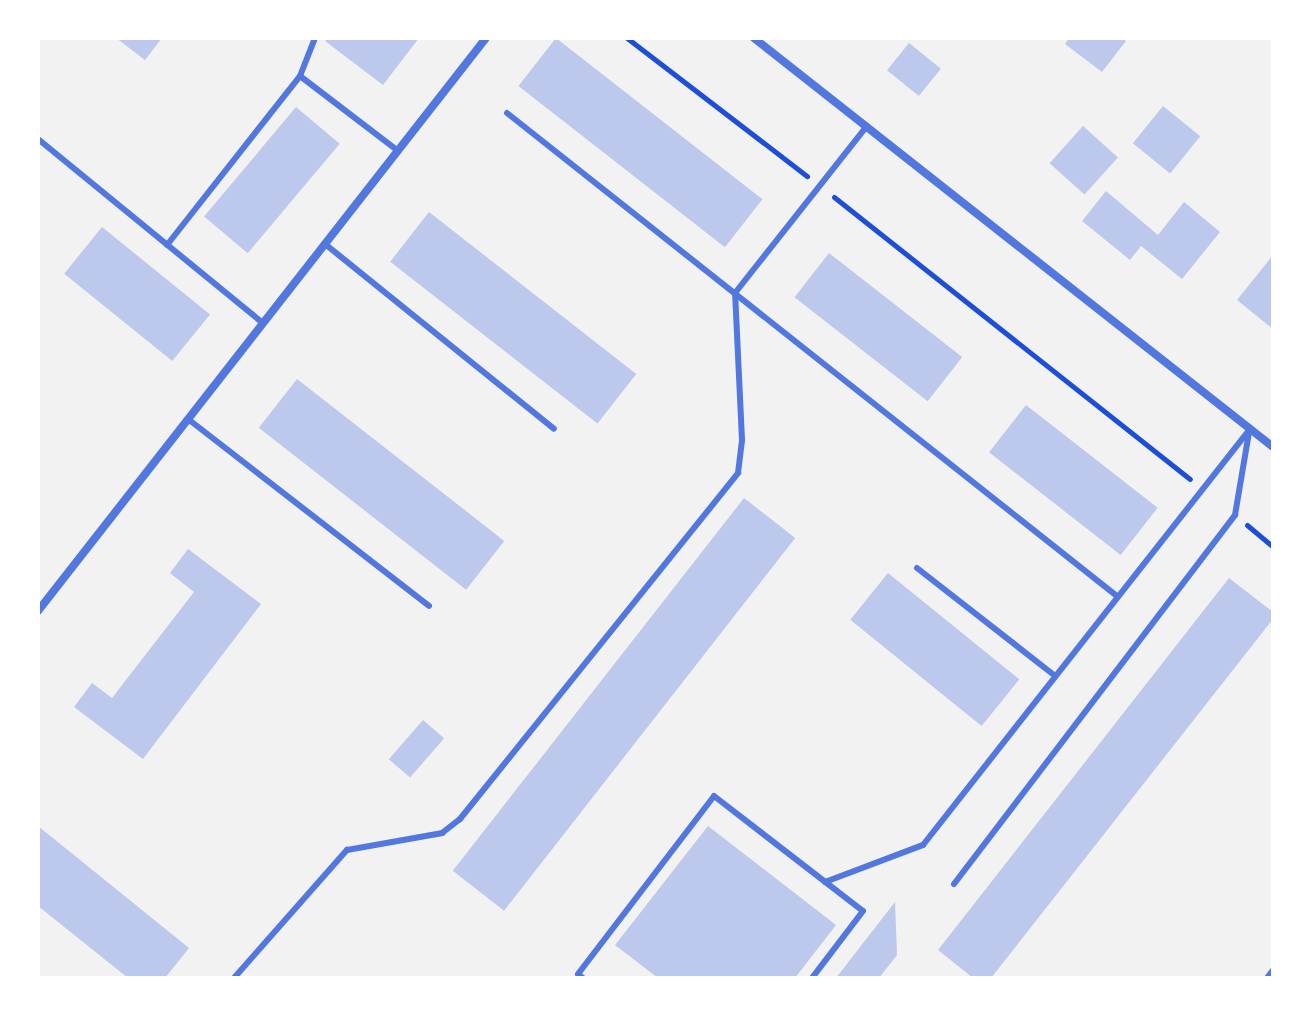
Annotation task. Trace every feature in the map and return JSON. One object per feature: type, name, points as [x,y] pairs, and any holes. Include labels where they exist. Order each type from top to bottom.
[{"type":"street","points":[[39,608],[486,38]]},
{"type":"street","points":[[754,38],[1273,447]]},
{"type":"lane","points":[[167,245],[300,76],[315,38]]},
{"type":"lane","points":[[300,76],[398,151]]},
{"type":"lane","points":[[507,113],[1118,597]]},
{"type":"lane","points":[[234,978],[347,850],[442,833],[460,819],[738,473],[742,440],[735,293],[867,126]]},
{"type":"lane","points":[[38,139],[263,323]]},
{"type":"lane","points":[[325,244],[554,429]]},
{"type":"lane","points":[[188,419],[429,606]]},
{"type":"lane","points":[[825,882],[923,845],[1250,429]]},
{"type":"lane","points":[[954,884],[1235,515],[1250,429]]},
{"type":"lane","points":[[917,568],[1055,676]]},
{"type":"lane","points":[[583,978],[578,974],[714,796],[863,911],[812,978]]},
{"type":"lane","points":[[1267,978],[1273,970]]},
{"type":"path","points":[[627,38],[820,186],[1202,489]]},
{"type":"path","points":[[1235,515],[1273,547]]},
{"type":"building","points":[[116,38],[162,38],[145,60]]},
{"type":"building","points":[[327,38],[419,38],[383,85],[325,41]]},
{"type":"building","points":[[556,38],[762,199],[725,247],[518,86]]},
{"type":"building","points":[[1069,38],[1122,38],[1126,41],[1102,72],[1065,44]]},
{"type":"building","points":[[909,43],[941,69],[919,96],[887,70]]},
{"type":"building","points":[[1163,106],[1200,136],[1170,174],[1133,143]]},
{"type":"building","points":[[296,107],[340,144],[248,253],[204,217]]},
{"type":"building","points":[[1083,126],[1118,157],[1084,195],[1050,163]]},
{"type":"building","points":[[1106,191],[1158,235],[1184,202],[1220,232],[1182,279],[1141,246],[1130,260],[1082,221]]},
{"type":"building","points":[[429,212],[636,374],[597,424],[390,262]]},
{"type":"building","points":[[102,227],[210,314],[172,361],[64,274]]},
{"type":"building","points":[[829,253],[962,357],[928,401],[795,297]]},
{"type":"building","points":[[1273,255],[1273,329],[1237,300]]},
{"type":"building","points":[[297,379],[504,541],[466,590],[259,428]]},
{"type":"building","points":[[1026,405],[1158,508],[1121,555],[989,452]]},
{"type":"building","points":[[744,498],[795,538],[504,911],[453,871]]},
{"type":"building","points":[[188,549],[261,604],[143,759],[74,707],[92,683],[112,698],[194,592],[170,573]]},
{"type":"building","points":[[888,573],[1019,679],[982,726],[850,620]]},
{"type":"building","points":[[1229,578],[1273,612],[1273,619],[991,978],[973,978],[938,950]]},
{"type":"building","points":[[423,720],[444,738],[410,778],[389,759]]},
{"type":"building","points":[[38,826],[189,948],[165,978],[128,978],[38,906]]},
{"type":"building","points":[[708,826],[836,925],[795,978],[658,978],[615,945]]},
{"type":"building","points":[[895,902],[897,955],[879,978],[836,978]]}]
